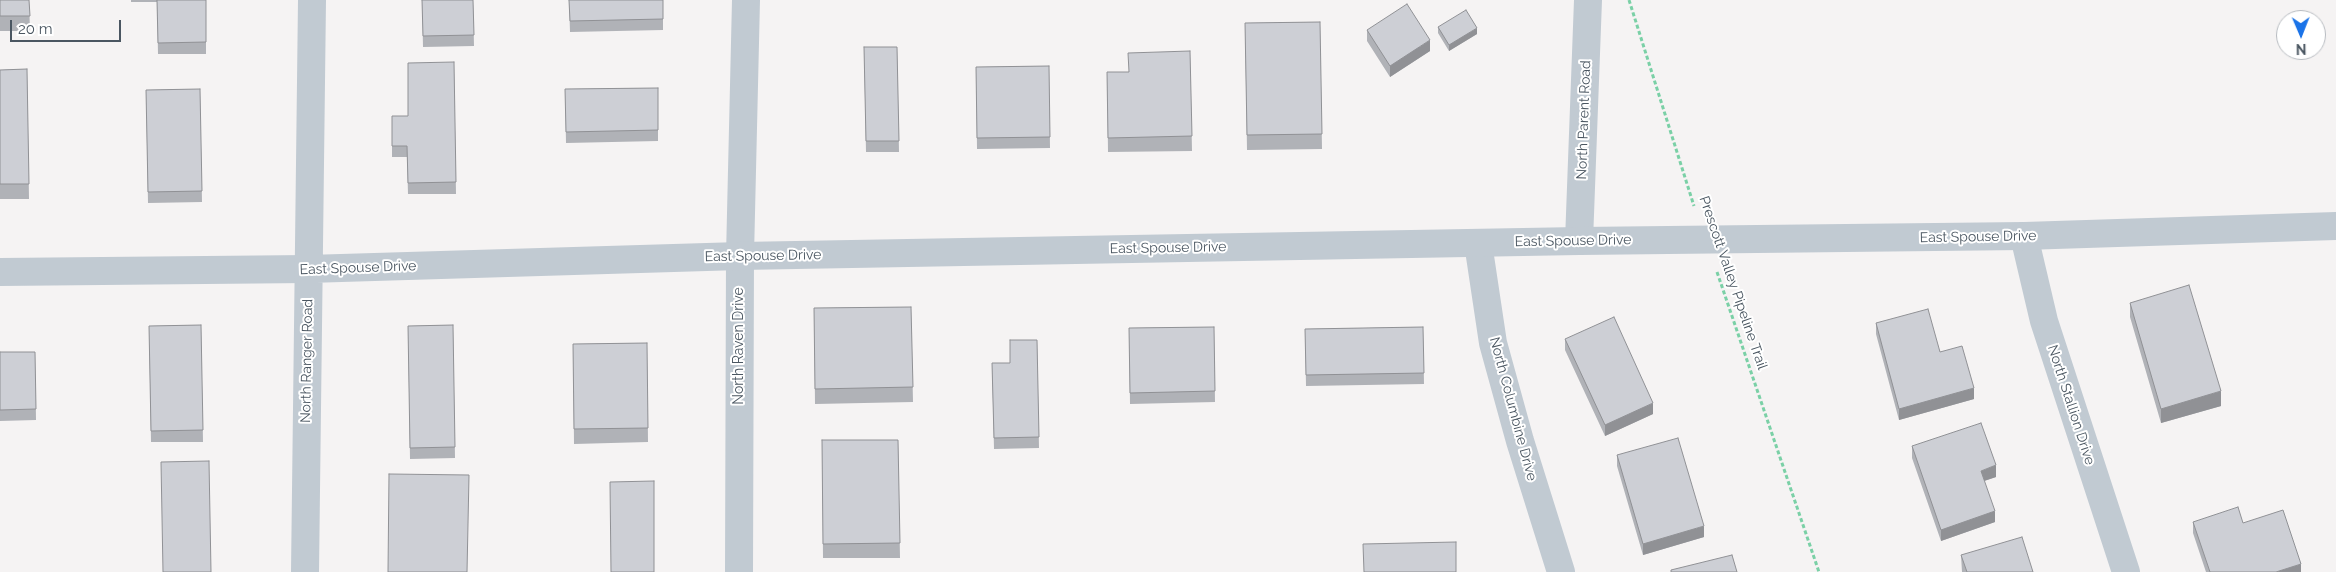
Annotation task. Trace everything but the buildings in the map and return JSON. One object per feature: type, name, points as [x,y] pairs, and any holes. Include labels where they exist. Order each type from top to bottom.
[{"type":"street","name":"North Ranger Road","points":[[305,572],[312,0]]},
{"type":"street","name":"North Raven Drive","points":[[739,572],[740,256],[746,0]]},
{"type":"street","name":"North Parent Road","points":[[1579,241],[1588,0]]},
{"type":"street","name":"East Spouse Drive","points":[[0,272],[308,269],[740,256],[1579,241],[2024,236],[2336,226]]},
{"type":"street","name":"North Stallion Drive","points":[[2024,236],[2044,321],[2126,572]]},
{"type":"street","name":"North Columbine Drive","points":[[1478,243],[1493,343],[1520,441],[1561,572]]},
{"type":"path","name":"Prescott Valley Pipeline Trail","points":[[1629,0],[1705,240],[1819,572]]}]
